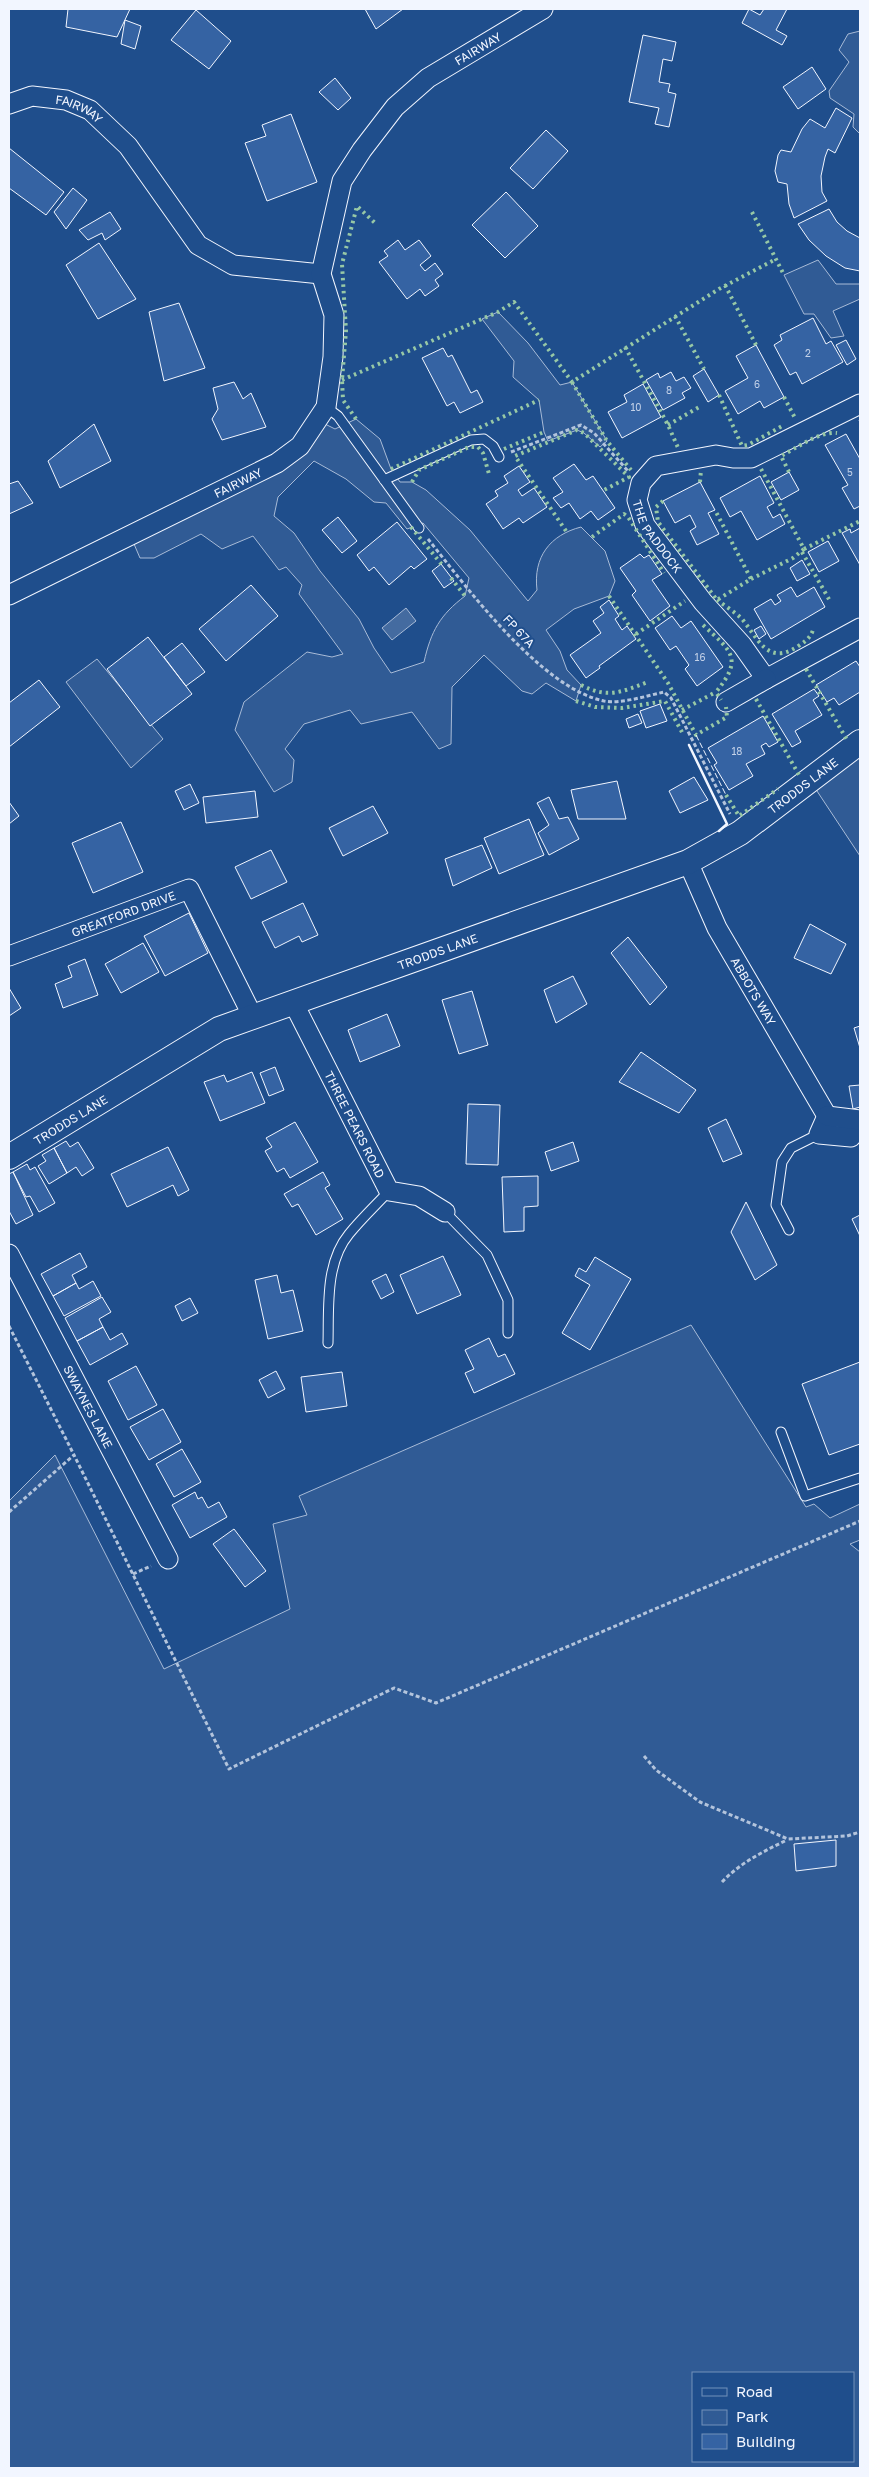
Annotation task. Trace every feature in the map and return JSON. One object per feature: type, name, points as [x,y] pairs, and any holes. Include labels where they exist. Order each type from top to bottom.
[{"type":"street","name":"FAIRWAY","points":[[9,595],[277,462],[300,446],[315,427],[326,407],[333,357],[334,315],[321,274],[342,181],[362,150],[395,107],[428,78],[543,9]]},
{"type":"street","name":"FAIRWAY","points":[[9,104],[32,96],[66,100],[90,110],[128,146],[198,245],[233,265],[321,274]]},
{"type":"street","name":"THE PADDOCK","points":[[766,679],[742,645],[702,602],[645,525],[637,500],[641,483],[656,466],[716,455],[733,458],[751,458],[860,404]]},
{"type":"street","points":[[726,702],[860,628]]},
{"type":"street","name":"TRODDS LANE","points":[[9,1157],[219,1029],[294,1004],[688,862],[740,832],[860,742]]},
{"type":"street","name":"ABBOTS WAY","points":[[688,862],[716,928],[827,1116]]},
{"type":"street","name":"GREATFORD DRIVE","points":[[9,956],[189,889],[253,1017]]},
{"type":"street","name":"THREE PEARS ROAD","points":[[294,1004],[389,1191],[419,1196],[445,1212]]},
{"type":"street","points":[[860,1120],[827,1116],[819,1134],[851,1137],[860,1127]]},
{"type":"street","name":"SWAYNES LANE","points":[[9,1254],[168,1559]]},
{"type":"lane","points":[[326,407],[338,416],[419,528]]},
{"type":"lane","points":[[384,480],[471,440],[484,439],[493,446],[499,456]]},
{"type":"lane","points":[[789,1230],[776,1204],[782,1162],[791,1148],[819,1134]]},
{"type":"lane","points":[[328,1343],[330,1292],[334,1263],[348,1235],[389,1191]]},
{"type":"lane","points":[[445,1212],[487,1255],[508,1300],[508,1333]]},
{"type":"lane","points":[[781,1432],[805,1496],[860,1478]]},
{"type":"path","points":[[499,456],[581,425],[594,433],[641,483]]},
{"type":"path","name":"FP 67A","points":[[419,528],[472,593],[539,665],[569,688],[586,696],[606,701],[633,699],[664,692],[671,698],[740,832]]},
{"type":"path","points":[[9,1326],[229,1769],[394,1688],[436,1703],[860,1521]]},
{"type":"path","points":[[9,1512],[74,1455]]},
{"type":"path","points":[[644,1756],[656,1770],[700,1802],[788,1840]]},
{"type":"path","points":[[722,1882],[731,1872],[761,1852],[788,1840],[847,1836],[860,1832]]},
{"type":"green space","points":[[860,31],[860,134],[853,127],[854,114],[830,98],[829,91],[849,62],[839,50],[848,34]]},
{"type":"green space","points":[[818,260],[836,284],[860,284],[860,299],[833,311],[844,336],[831,338],[814,314],[804,314],[784,275]]},
{"type":"green space","points":[[498,312],[528,343],[560,385],[572,382],[607,441],[600,447],[584,433],[577,430],[548,441],[544,432],[539,400],[513,377],[514,361],[482,319]]},
{"type":"green space","points":[[356,419],[380,439],[391,469],[400,482],[412,482],[426,490],[470,530],[528,601],[537,590],[536,578],[538,567],[546,549],[560,536],[581,527],[605,551],[615,581],[609,596],[574,609],[546,630],[560,651],[567,670],[581,685],[576,701],[546,683],[532,694],[522,691],[484,655],[452,687],[451,744],[439,749],[412,712],[361,724],[350,710],[304,724],[285,749],[294,760],[292,782],[274,792],[235,730],[244,702],[307,652],[332,657],[343,654],[299,594],[302,585],[286,567],[279,570],[253,536],[222,549],[201,534],[154,558],[140,558],[134,544],[179,521],[325,424],[335,429]],"holes":[[[314,461],[346,479],[374,502],[386,503],[407,529],[423,523],[469,578],[465,596],[449,610],[433,633],[424,662],[391,673],[374,648],[359,619],[320,571],[294,533],[274,516],[278,497]]]},
{"type":"green space","points":[[97,659],[163,739],[131,768],[66,682]]},
{"type":"green space","points":[[860,753],[860,856],[815,788]]},
{"type":"green space","points":[[691,1325],[806,1507],[814,1504],[830,1518],[860,1504],[860,1540],[850,1544],[860,1552],[860,2468],[9,2468],[9,1501],[55,1455],[164,1669],[290,1609],[273,1524],[307,1515],[299,1496]]},
{"type":"shaded area","points":[[406,608],[416,621],[392,640],[382,628]]},
{"type":"building","points":[[68,9],[130,9],[117,37],[66,27]]},
{"type":"building","points":[[365,9],[403,9],[376,29]]},
{"type":"building","points":[[749,9],[760,15],[764,9],[787,9],[776,30],[787,36],[782,45],[742,23]]},
{"type":"building","points":[[196,10],[231,41],[209,69],[171,40]]},
{"type":"building","points":[[125,20],[141,26],[135,49],[121,44]]},
{"type":"building","points":[[643,35],[676,42],[672,61],[663,59],[659,82],[670,84],[668,92],[676,94],[669,127],[655,124],[659,108],[629,102]]},
{"type":"building","points":[[812,67],[826,89],[798,109],[783,87]]},
{"type":"building","points":[[335,78],[351,98],[338,110],[319,92]]},
{"type":"building","points":[[836,108],[852,118],[835,153],[828,149],[825,157],[821,176],[822,192],[827,201],[794,218],[789,204],[787,184],[778,182],[775,171],[778,155],[781,150],[791,152],[802,129],[810,119],[825,128]]},
{"type":"building","points":[[291,114],[317,182],[267,201],[245,143],[266,136],[262,125]]},
{"type":"building","points":[[546,130],[568,151],[533,189],[510,168]]},
{"type":"building","points":[[9,148],[64,192],[46,215],[9,188]]},
{"type":"building","points":[[73,188],[87,200],[66,229],[54,212]]},
{"type":"building","points":[[506,192],[538,226],[505,258],[472,225]]},
{"type":"building","points":[[829,209],[837,222],[847,231],[860,238],[860,271],[845,268],[826,256],[809,240],[798,224]]},
{"type":"building","points":[[110,212],[121,229],[105,240],[102,233],[88,240],[79,230]]},
{"type":"building","points":[[398,240],[405,250],[419,240],[431,256],[420,265],[425,271],[435,263],[443,274],[435,280],[439,286],[425,296],[420,289],[407,299],[379,262],[388,256],[384,251]]},
{"type":"building","points":[[99,243],[136,299],[98,319],[66,265]]},
{"type":"building","points":[[179,303],[205,368],[164,381],[149,312]]},
{"type":"building","points":[[813,318],[826,344],[831,341],[843,362],[802,384],[796,372],[790,375],[774,345],[782,340],[780,335]]},
{"type":"building","points":[[846,340],[856,359],[847,365],[836,345]]},
{"type":"building","points":[[756,345],[784,397],[764,408],[760,401],[738,414],[725,391],[748,378],[736,356]]},
{"type":"building","points":[[443,348],[448,357],[452,355],[471,393],[477,390],[483,402],[460,413],[454,402],[447,406],[422,358]]},
{"type":"building","points":[[704,369],[719,395],[708,402],[693,376]]},
{"type":"building","points":[[671,372],[676,381],[684,377],[691,388],[682,393],[685,398],[663,410],[646,380],[658,373],[660,378]]},
{"type":"building","points":[[234,382],[243,399],[251,393],[266,427],[222,440],[212,419],[218,409],[213,388]]},
{"type":"building","points":[[643,384],[661,417],[622,438],[608,412],[627,402],[624,395]]},
{"type":"building","points":[[94,424],[111,461],[60,488],[48,461]]},
{"type":"building","points":[[846,434],[860,459],[860,506],[854,509],[842,488],[848,485],[825,445]]},
{"type":"building","points":[[574,464],[586,480],[593,476],[615,508],[598,520],[591,511],[580,519],[569,503],[561,508],[553,498],[563,492],[553,478]]},
{"type":"building","points":[[519,466],[530,482],[518,490],[522,496],[534,488],[547,507],[523,523],[519,518],[503,529],[486,504],[498,496],[495,491],[508,483],[504,476]]},
{"type":"building","points":[[789,472],[799,490],[781,500],[771,482]]},
{"type":"building","points":[[760,476],[774,503],[767,507],[773,518],[780,514],[785,524],[757,540],[741,511],[730,517],[720,498]]},
{"type":"building","points":[[18,481],[33,503],[9,514],[9,484]]},
{"type":"building","points":[[700,482],[715,510],[708,513],[719,534],[697,545],[690,531],[696,527],[690,515],[675,523],[663,501]]},
{"type":"building","points":[[338,517],[357,541],[342,553],[322,530]]},
{"type":"building","points":[[397,522],[427,559],[414,569],[411,566],[389,585],[374,567],[369,571],[357,555]]},
{"type":"building","points":[[860,528],[860,565],[842,533],[850,529],[851,533]]},
{"type":"building","points":[[828,541],[839,561],[819,572],[808,552]]},
{"type":"building","points":[[640,554],[644,558],[649,555],[662,574],[652,580],[670,606],[650,621],[632,595],[636,591],[620,568]]},
{"type":"building","points":[[802,560],[810,574],[797,581],[790,568]]},
{"type":"building","points":[[441,564],[454,581],[444,588],[432,571]]},
{"type":"building","points":[[251,585],[278,616],[226,661],[199,629]]},
{"type":"building","points":[[791,587],[797,597],[814,587],[825,607],[771,639],[754,609],[771,599],[775,605],[781,601],[777,595]]},
{"type":"building","points":[[609,600],[619,616],[615,619],[622,630],[627,626],[636,639],[586,678],[570,655],[601,633],[593,621],[604,613],[600,607]]},
{"type":"building","points":[[672,616],[681,628],[691,621],[723,667],[697,686],[685,669],[689,665],[676,646],[670,650],[655,628]]},
{"type":"building","points":[[761,626],[766,634],[759,639],[754,630]]},
{"type":"building","points":[[148,637],[192,694],[150,726],[107,669]]},
{"type":"building","points":[[182,643],[205,672],[186,686],[164,657]]},
{"type":"building","points":[[856,661],[860,667],[860,692],[839,705],[834,698],[827,702],[816,685]]},
{"type":"building","points":[[39,680],[60,707],[9,747],[9,703]]},
{"type":"building","points":[[814,689],[819,696],[813,700],[822,715],[795,731],[801,742],[792,747],[772,714]]},
{"type":"building","points":[[660,704],[667,721],[646,728],[640,711]]},
{"type":"building","points":[[638,714],[642,723],[629,728],[626,719]]},
{"type":"building","points":[[763,716],[778,742],[769,747],[766,743],[761,746],[765,754],[746,764],[753,776],[729,790],[714,765],[717,763],[708,748]]},
{"type":"building","points":[[694,777],[708,800],[680,813],[669,791]]},
{"type":"building","points":[[617,781],[626,819],[578,819],[571,790]]},
{"type":"building","points":[[190,784],[199,803],[184,810],[175,791]]},
{"type":"building","points":[[255,791],[258,817],[206,823],[203,797]]},
{"type":"building","points":[[549,797],[559,819],[568,817],[579,839],[549,855],[538,833],[549,825],[537,803]]},
{"type":"building","points":[[9,802],[19,816],[9,824]]},
{"type":"building","points":[[373,806],[388,833],[343,856],[329,828]]},
{"type":"building","points":[[529,819],[544,855],[499,874],[484,838]]},
{"type":"building","points":[[121,822],[143,872],[93,893],[72,843]]},
{"type":"building","points":[[482,845],[492,868],[453,886],[445,859]]},
{"type":"building","points":[[271,850],[287,882],[251,899],[235,867]]},
{"type":"building","points":[[303,903],[318,935],[302,942],[299,936],[275,948],[262,922]]},
{"type":"building","points":[[189,913],[208,953],[165,976],[144,936]]},
{"type":"building","points":[[810,924],[846,944],[831,974],[794,958]]},
{"type":"building","points":[[628,937],[667,987],[650,1005],[611,953]]},
{"type":"building","points":[[143,943],[159,972],[121,993],[105,964]]},
{"type":"building","points":[[85,959],[98,995],[63,1008],[55,984],[72,977],[68,966]]},
{"type":"building","points":[[573,976],[587,1004],[556,1023],[544,990]]},
{"type":"building","points":[[9,988],[21,1008],[9,1016]]},
{"type":"building","points":[[472,991],[488,1045],[459,1054],[442,1000]]},
{"type":"building","points":[[387,1014],[400,1046],[360,1062],[348,1030]]},
{"type":"building","points":[[860,1026],[860,1048],[854,1028]]},
{"type":"building","points":[[641,1052],[696,1090],[679,1113],[619,1082]]},
{"type":"building","points":[[275,1067],[284,1090],[269,1096],[260,1073]]},
{"type":"building","points":[[252,1072],[265,1103],[220,1121],[204,1082],[224,1075],[227,1082]]},
{"type":"building","points":[[860,1085],[860,1107],[853,1109],[849,1086]]},
{"type":"building","points":[[468,1104],[500,1105],[498,1165],[466,1164]]},
{"type":"building","points":[[726,1119],[742,1154],[723,1162],[708,1128]]},
{"type":"building","points":[[295,1122],[318,1162],[290,1178],[284,1168],[277,1172],[265,1151],[272,1147],[266,1138]]},
{"type":"building","points":[[66,1141],[70,1147],[78,1142],[94,1168],[82,1176],[76,1167],[67,1173],[54,1148]]},
{"type":"building","points":[[573,1142],[579,1161],[551,1171],[545,1152]]},
{"type":"building","points":[[168,1147],[189,1190],[178,1196],[173,1185],[127,1207],[111,1174]]},
{"type":"building","points":[[54,1148],[67,1173],[49,1184],[38,1166],[46,1161],[42,1155]]},
{"type":"building","points":[[27,1164],[30,1170],[35,1167],[55,1203],[39,1212],[30,1196],[26,1197],[13,1172]]},
{"type":"building","points":[[13,1172],[33,1215],[16,1224],[9,1211],[9,1174]]},
{"type":"building","points":[[323,1172],[330,1185],[325,1188],[343,1219],[316,1235],[298,1204],[292,1207],[284,1194]]},
{"type":"building","points":[[538,1176],[538,1206],[524,1207],[524,1231],[504,1232],[502,1177]]},
{"type":"building","points":[[746,1202],[777,1265],[755,1280],[731,1232]]},
{"type":"building","points":[[860,1215],[860,1236],[852,1219]]},
{"type":"building","points":[[80,1253],[87,1267],[72,1275],[76,1283],[53,1296],[41,1274]]},
{"type":"building","points":[[443,1256],[461,1295],[417,1314],[400,1275]]},
{"type":"building","points":[[595,1257],[631,1279],[590,1350],[562,1333],[590,1285],[575,1276],[579,1268],[586,1272]]},
{"type":"building","points":[[386,1274],[394,1292],[381,1299],[372,1281]]},
{"type":"building","points":[[277,1275],[281,1293],[293,1290],[303,1331],[268,1339],[255,1280]]},
{"type":"building","points":[[93,1281],[101,1296],[64,1316],[53,1296],[76,1283],[79,1289]]},
{"type":"building","points":[[102,1297],[111,1312],[99,1319],[103,1327],[77,1341],[65,1318]]},
{"type":"building","points":[[190,1298],[198,1313],[182,1321],[175,1306]]},
{"type":"building","points":[[103,1327],[110,1340],[122,1333],[128,1344],[90,1365],[77,1341]]},
{"type":"building","points":[[489,1338],[498,1357],[505,1354],[515,1374],[474,1393],[465,1373],[474,1369],[465,1350]]},
{"type":"building","points":[[860,1362],[860,1444],[829,1455],[802,1384]]},
{"type":"building","points":[[136,1366],[157,1405],[128,1420],[108,1381]]},
{"type":"building","points":[[276,1371],[285,1389],[268,1398],[259,1380]]},
{"type":"building","points":[[342,1372],[347,1406],[306,1412],[301,1377]]},
{"type":"building","points":[[163,1409],[181,1442],[149,1460],[130,1427]]},
{"type":"building","points":[[182,1449],[201,1482],[174,1497],[156,1464]]},
{"type":"building","points":[[195,1492],[198,1499],[202,1497],[208,1508],[219,1502],[227,1517],[190,1538],[172,1505]]},
{"type":"building","points":[[234,1529],[266,1571],[245,1587],[213,1544]]},
{"type":"building","points":[[836,1840],[836,1866],[796,1871],[794,1844]]},
{"type":"hedge","points":[[356,419],[343,400],[342,380],[346,331],[342,264],[357,206],[375,223]]},
{"type":"hedge","points":[[752,212],[784,275]]},
{"type":"hedge","points":[[342,380],[498,312],[514,302],[572,382],[719,289],[776,259]]},
{"type":"hedge","points":[[725,285],[756,345]]},
{"type":"hedge","points":[[675,316],[704,369]]},
{"type":"hedge","points":[[625,347],[668,425],[679,450]]},
{"type":"hedge","points":[[572,382],[607,441],[631,470]]},
{"type":"hedge","points":[[719,395],[742,446],[748,445],[784,425]]},
{"type":"hedge","points":[[784,397],[796,420]]},
{"type":"hedge","points":[[391,469],[539,400]]},
{"type":"hedge","points":[[668,425],[701,406]]},
{"type":"hedge","points":[[566,531],[515,456],[577,430],[584,433],[629,477],[604,490]]},
{"type":"hedge","points":[[504,449],[544,432]]},
{"type":"hedge","points":[[789,472],[781,456],[816,437],[837,433]]},
{"type":"hedge","points":[[412,482],[419,470],[469,447],[478,447],[483,453],[489,474]]},
{"type":"hedge","points":[[751,579],[793,558],[804,549],[760,467]]},
{"type":"hedge","points":[[700,482],[701,470]]},
{"type":"hedge","points":[[663,501],[656,507],[658,522],[717,600],[751,579],[715,510]]},
{"type":"hedge","points":[[592,537],[624,514],[628,517],[664,573]]},
{"type":"hedge","points":[[804,549],[860,521]]},
{"type":"hedge","points":[[411,527],[443,566]]},
{"type":"hedge","points":[[802,552],[830,601]]},
{"type":"hedge","points":[[451,578],[465,596]]},
{"type":"hedge","points":[[609,596],[668,683],[696,735],[727,717],[726,707]]},
{"type":"hedge","points":[[717,600],[742,619],[764,647],[771,651],[778,653],[787,652],[804,642],[813,630]]},
{"type":"hedge","points":[[636,634],[685,601]]},
{"type":"hedge","points":[[703,625],[727,649],[732,663],[730,671],[716,692],[721,700]]},
{"type":"hedge","points":[[806,669],[847,740]]},
{"type":"hedge","points":[[581,685],[599,692],[614,693],[648,682]]},
{"type":"hedge","points":[[682,710],[716,692]]},
{"type":"hedge","points":[[756,699],[799,775]]},
{"type":"hedge","points":[[576,701],[595,707],[622,708],[665,701],[683,734]]},
{"type":"hedge","points":[[726,795],[739,816],[778,789]]},
{"type":"fence","points":[[696,735],[726,795]]},
{"type":"wall","points":[[689,745],[727,824],[719,831]]}]
